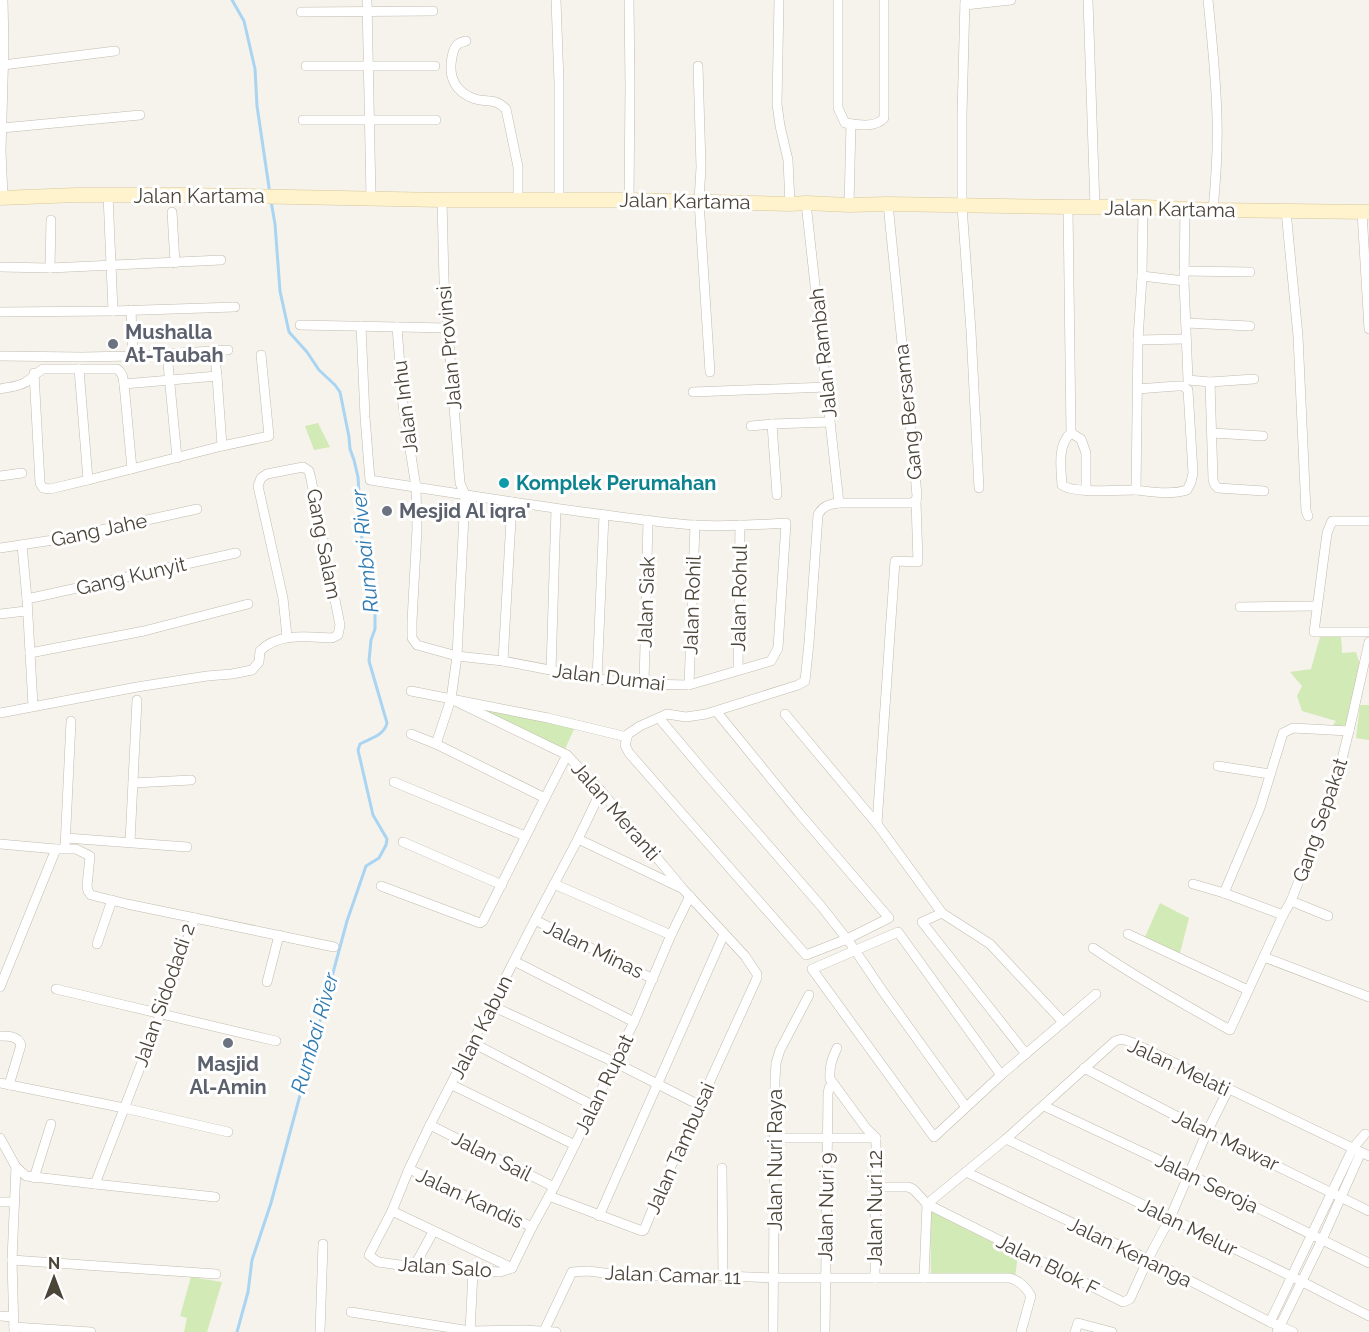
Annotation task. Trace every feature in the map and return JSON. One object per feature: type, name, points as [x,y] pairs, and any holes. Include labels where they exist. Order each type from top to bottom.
[{"type":"main road","name":"Jalan Kartama","points":[[2,198],[44,195],[287,196],[1365,212]]},
{"type":"street","points":[[367,0],[371,198]]},
{"type":"street","points":[[556,0],[559,200]]},
{"type":"street","points":[[629,0],[629,200]]},
{"type":"street","points":[[779,0],[777,104],[788,160],[790,204]]},
{"type":"street","points":[[838,0],[838,108],[845,123],[851,124],[871,124],[880,122],[884,118],[884,0]]},
{"type":"street","points":[[979,488],[962,206],[965,2],[1011,0]]},
{"type":"street","points":[[1088,0],[1095,207]]},
{"type":"street","points":[[1209,0],[1217,117],[1213,210]]},
{"type":"street","points":[[2,5],[3,65],[0,151],[2,198]]},
{"type":"street","points":[[301,12],[433,11]]},
{"type":"street","points":[[466,41],[458,42],[455,46],[450,69],[453,82],[457,89],[475,99],[499,103],[506,109],[518,167],[518,200]]},
{"type":"street","points":[[3,65],[115,51]]},
{"type":"street","points":[[306,66],[435,66]]},
{"type":"street","points":[[698,66],[701,167],[699,201],[710,372]]},
{"type":"street","points":[[2,128],[140,114]]},
{"type":"street","points":[[303,120],[435,120]]},
{"type":"street","points":[[849,205],[851,124]]},
{"type":"street","points":[[108,195],[113,311]]},
{"type":"street","name":"Jalan Provinsi","points":[[442,200],[444,280],[460,483],[465,495],[457,657],[451,699]]},
{"type":"street","name":"Jalan Rambah","points":[[806,203],[839,503]]},
{"type":"street","name":"Gang Bersama","points":[[839,503],[911,503],[916,501],[888,204]]},
{"type":"street","points":[[1068,207],[1071,434]]},
{"type":"street","points":[[1136,490],[1143,207]]},
{"type":"street","points":[[1185,208],[1184,276],[1188,380],[1210,382],[1254,379]]},
{"type":"street","points":[[1286,211],[1298,336],[1308,516]]},
{"type":"street","points":[[172,212],[175,263]]},
{"type":"street","points":[[1365,212],[1369,329]]},
{"type":"street","points":[[50,268],[51,220]]},
{"type":"street","points":[[0,267],[50,268],[221,260]]},
{"type":"street","points":[[1142,276],[1250,272]]},
{"type":"street","points":[[0,312],[235,308]]},
{"type":"street","points":[[131,310],[134,356]]},
{"type":"street","points":[[1186,323],[1250,326]]},
{"type":"street","points":[[300,325],[448,328]]},
{"type":"street","points":[[361,326],[370,480],[416,487]]},
{"type":"street","name":"Jalan Inhu","points":[[397,327],[403,405],[416,487]]},
{"type":"street","points":[[1138,340],[1186,339]]},
{"type":"street","points":[[0,356],[134,356],[228,350]]},
{"type":"street","points":[[34,373],[40,483],[43,488],[50,489],[269,436],[261,355]]},
{"type":"street","points":[[215,358],[222,446]]},
{"type":"street","points":[[168,364],[177,458]]},
{"type":"street","points":[[0,389],[26,382],[34,373],[43,369],[117,369],[123,376],[132,469]]},
{"type":"street","points":[[79,369],[88,480]]},
{"type":"street","points":[[124,384],[217,376]]},
{"type":"street","points":[[1210,382],[1215,485],[1218,488],[1264,491]]},
{"type":"street","points":[[1071,434],[1063,443],[1061,464],[1062,485],[1069,490],[1155,492],[1187,490],[1193,473],[1188,390],[1183,386],[1137,388]]},
{"type":"street","points":[[693,392],[827,387]]},
{"type":"street","points":[[751,426],[830,422]]},
{"type":"street","points":[[772,424],[777,495]]},
{"type":"street","points":[[1212,433],[1263,436]]},
{"type":"street","points":[[1071,434],[1081,439],[1086,453],[1086,490]]},
{"type":"street","name":"Gang Salam","points":[[33,706],[252,670],[259,662],[260,651],[265,645],[287,637],[332,638],[338,635],[340,625],[311,479],[309,471],[303,467],[267,474],[261,478],[258,486],[283,598],[287,637]]},
{"type":"street","points":[[0,476],[22,473]]},
{"type":"street","name":"Jalan Dumai","points":[[416,487],[556,509],[695,525],[786,523],[778,648],[771,661],[689,685],[644,684],[597,679],[503,661],[457,657],[417,645],[412,638],[417,529],[416,487]]},
{"type":"street","points":[[877,824],[895,561],[918,562],[916,501]]},
{"type":"street","points":[[503,661],[512,502]]},
{"type":"street","points":[[839,503],[831,504],[820,510],[818,514],[805,681],[798,686],[706,714],[686,717],[667,714],[640,726],[627,737],[625,745],[629,753],[806,955],[898,932],[1001,1075]]},
{"type":"street","name":"Gang Jahe","points":[[0,548],[60,539],[196,509]]},
{"type":"street","points":[[551,670],[556,509]]},
{"type":"street","points":[[597,679],[604,515]]},
{"type":"street","name":"Jalan Siak","points":[[644,684],[648,520]]},
{"type":"street","points":[[1369,520],[1332,521],[1329,526],[1314,632],[1369,632]]},
{"type":"street","name":"Jalan Rohil","points":[[689,685],[695,525]]},
{"type":"street","name":"Jalan Rohul","points":[[738,670],[740,525]]},
{"type":"street","points":[[0,713],[33,706],[22,545]]},
{"type":"street","name":"Gang Kunyit","points":[[27,599],[236,553]]},
{"type":"street","points":[[30,653],[144,631],[248,604]]},
{"type":"street","points":[[1240,608],[1317,606]]},
{"type":"street","points":[[0,614],[26,611]]},
{"type":"street","name":"Gang Sepakat","points":[[1093,948],[1178,1002],[1230,1030],[1291,901],[1334,790],[1369,642]]},
{"type":"street","points":[[411,691],[548,718],[627,737]]},
{"type":"street","points":[[436,744],[451,699]]},
{"type":"street","name":"Jalan Meranti","points":[[451,699],[567,755],[745,956],[757,974]]},
{"type":"street","points":[[130,842],[137,700]]},
{"type":"street","points":[[716,711],[889,918],[812,969],[934,1137],[1001,1075],[1096,994]]},
{"type":"street","points":[[785,714],[877,824],[942,913],[990,944],[1063,1022]]},
{"type":"street","points":[[659,717],[822,906],[966,1107]]},
{"type":"street","points":[[0,987],[62,845],[71,721]]},
{"type":"street","points":[[1224,893],[1260,808],[1283,733],[1293,728],[1349,732]]},
{"type":"street","points":[[411,734],[545,798]]},
{"type":"street","points":[[381,886],[480,923],[483,921],[567,755]]},
{"type":"street","points":[[1218,766],[1270,774]]},
{"type":"street","points":[[133,783],[191,780]]},
{"type":"street","points":[[394,783],[525,836]]},
{"type":"street","name":"Jalan Kabun","points":[[378,1262],[369,1255],[392,1211],[409,1169],[601,791]]},
{"type":"street","points":[[578,839],[687,892]]},
{"type":"street","points":[[62,845],[130,842],[187,847]]},
{"type":"street","points":[[403,842],[502,885]]},
{"type":"street","name":"Jalan Sidodadi 2","points":[[0,844],[62,845],[76,849],[90,856],[87,886],[91,895],[195,918],[95,1184]]},
{"type":"street","points":[[554,884],[671,935]]},
{"type":"street","points":[[1193,884],[1283,915]]},
{"type":"street","name":"Jalan Rupat","points":[[512,1268],[552,1192],[634,1022],[687,892]]},
{"type":"street","points":[[97,944],[112,900]]},
{"type":"street","points":[[1291,901],[1328,916]]},
{"type":"street","points":[[942,913],[922,922],[1026,1054]]},
{"type":"street","points":[[195,918],[334,947]]},
{"type":"street","name":"Jalan Minas","points":[[535,920],[653,979]]},
{"type":"street","points":[[599,1216],[724,934]]},
{"type":"street","points":[[1128,934],[1248,990]]},
{"type":"street","points":[[267,982],[279,935]]},
{"type":"street","points":[[1264,957],[1369,997]]},
{"type":"street","points":[[514,961],[634,1022]]},
{"type":"street","name":"Jalan Tambusai","points":[[552,1192],[599,1216],[642,1231],[645,1229],[757,974]]},
{"type":"street","points":[[56,989],[276,1041]]},
{"type":"street","name":"Jalan Nuri Raya","points":[[773,1332],[776,1063],[780,1050],[808,995]]},
{"type":"street","points":[[492,1006],[614,1062],[699,1105]]},
{"type":"street","points":[[0,1036],[14,1037],[21,1046],[4,1084],[228,1132]]},
{"type":"street","name":"Jalan Melati","points":[[927,1204],[1044,1106],[1114,1041],[1122,1039],[1361,1152]]},
{"type":"street","points":[[473,1043],[594,1106]]},
{"type":"street","points":[[833,1084],[830,1079],[830,1069],[837,1048]]},
{"type":"street","name":"Jalan Mawar","points":[[1084,1068],[1207,1132],[1369,1211]]},
{"type":"street","name":"Jalan Nuri 9","points":[[825,1332],[828,1094],[833,1084]]},
{"type":"street","name":"Jalan Nuri 12","points":[[833,1084],[876,1138],[875,1278]]},
{"type":"street","points":[[452,1085],[575,1144]]},
{"type":"street","name":"Jalan Blok F","points":[[875,1187],[913,1189],[927,1204],[1123,1302],[1130,1299],[1170,1218],[1228,1090]]},
{"type":"street","name":"Jalan Seroja","points":[[1044,1106],[1189,1174],[1369,1263]]},
{"type":"street","points":[[34,1178],[51,1124]]},
{"type":"street","name":"Jalan Sail","points":[[430,1125],[552,1192]]},
{"type":"street","points":[[1278,1329],[1322,1240],[1361,1152],[1367,1130]]},
{"type":"street","points":[[0,1138],[16,1167],[26,1176],[215,1197]]},
{"type":"street","points":[[774,1138],[876,1138]]},
{"type":"street","name":"Jalan Melur","points":[[1006,1139],[1302,1281],[1369,1316]]},
{"type":"street","points":[[1270,1322],[1331,1192],[1361,1152]]},
{"type":"street","points":[[16,1167],[12,1260],[14,1330],[92,1332]]},
{"type":"street","points":[[722,1168],[723,1276]]},
{"type":"street","name":"Jalan Kandis","points":[[409,1169],[532,1227]]},
{"type":"street","name":"Jalan Kenanga","points":[[966,1172],[1148,1259],[1270,1322],[1278,1329],[1293,1332]]},
{"type":"street","points":[[0,1202],[15,1202]]},
{"type":"street","points":[[924,1278],[927,1204]]},
{"type":"street","points":[[392,1211],[512,1268]]},
{"type":"street","points":[[414,1267],[433,1232]]},
{"type":"street","points":[[320,1332],[323,1244]]},
{"type":"street","points":[[12,1260],[216,1274]]},
{"type":"street","name":"Jalan Salo","points":[[378,1262],[473,1271],[500,1272],[512,1268]]},
{"type":"street","points":[[470,1332],[473,1271]]},
{"type":"street","name":"Jalan Camar 11","points":[[544,1331],[572,1272],[588,1271],[629,1276],[1010,1278],[1017,1280],[1031,1296],[1021,1332]]},
{"type":"street","points":[[351,1312],[413,1327],[470,1332],[556,1332]]},
{"type":"street","points":[[0,1316],[13,1317]]},
{"type":"street","points":[[1075,1332],[1078,1323],[1112,1332]]},
{"type":"green space","points":[[318,423],[330,447],[314,450],[305,426]]},
{"type":"green space","points":[[1320,637],[1341,637],[1342,653],[1356,652],[1360,665],[1346,725],[1331,728],[1336,721],[1302,711],[1297,696],[1302,686],[1290,672],[1311,669]]},
{"type":"green space","points":[[469,704],[575,727],[565,749]]},
{"type":"green space","points":[[1360,705],[1369,705],[1369,740],[1356,738]]},
{"type":"green space","points":[[1160,903],[1189,918],[1180,953],[1145,937]]},
{"type":"green space","points":[[930,1211],[1018,1255],[1015,1277],[931,1277]]},
{"type":"green space","points":[[191,1277],[222,1282],[207,1332],[184,1332],[187,1318],[180,1316]]},
{"type":"waterway","name":"Rumbai River","points":[[232,0],[244,21],[255,69],[257,106],[270,194]]},
{"type":"waterway","name":"Rumbai River","points":[[237,1332],[248,1292],[252,1260],[271,1203],[347,921],[366,866],[379,858],[387,839],[373,815],[358,750],[360,744],[380,734],[387,723],[369,661],[371,640],[375,629],[375,602],[362,542],[358,477],[350,449],[340,392],[289,332],[280,291],[271,201]]},
{"type":"place","name":"Mushalla At-Taubah","points":[[113,344]]},
{"type":"place","name":"Komplek Perumahan","points":[[504,483]]},
{"type":"place","name":"Mesjid Al iqra'","points":[[387,511]]},
{"type":"place","name":"Masjid Al-Amin","points":[[228,1043]]}]
